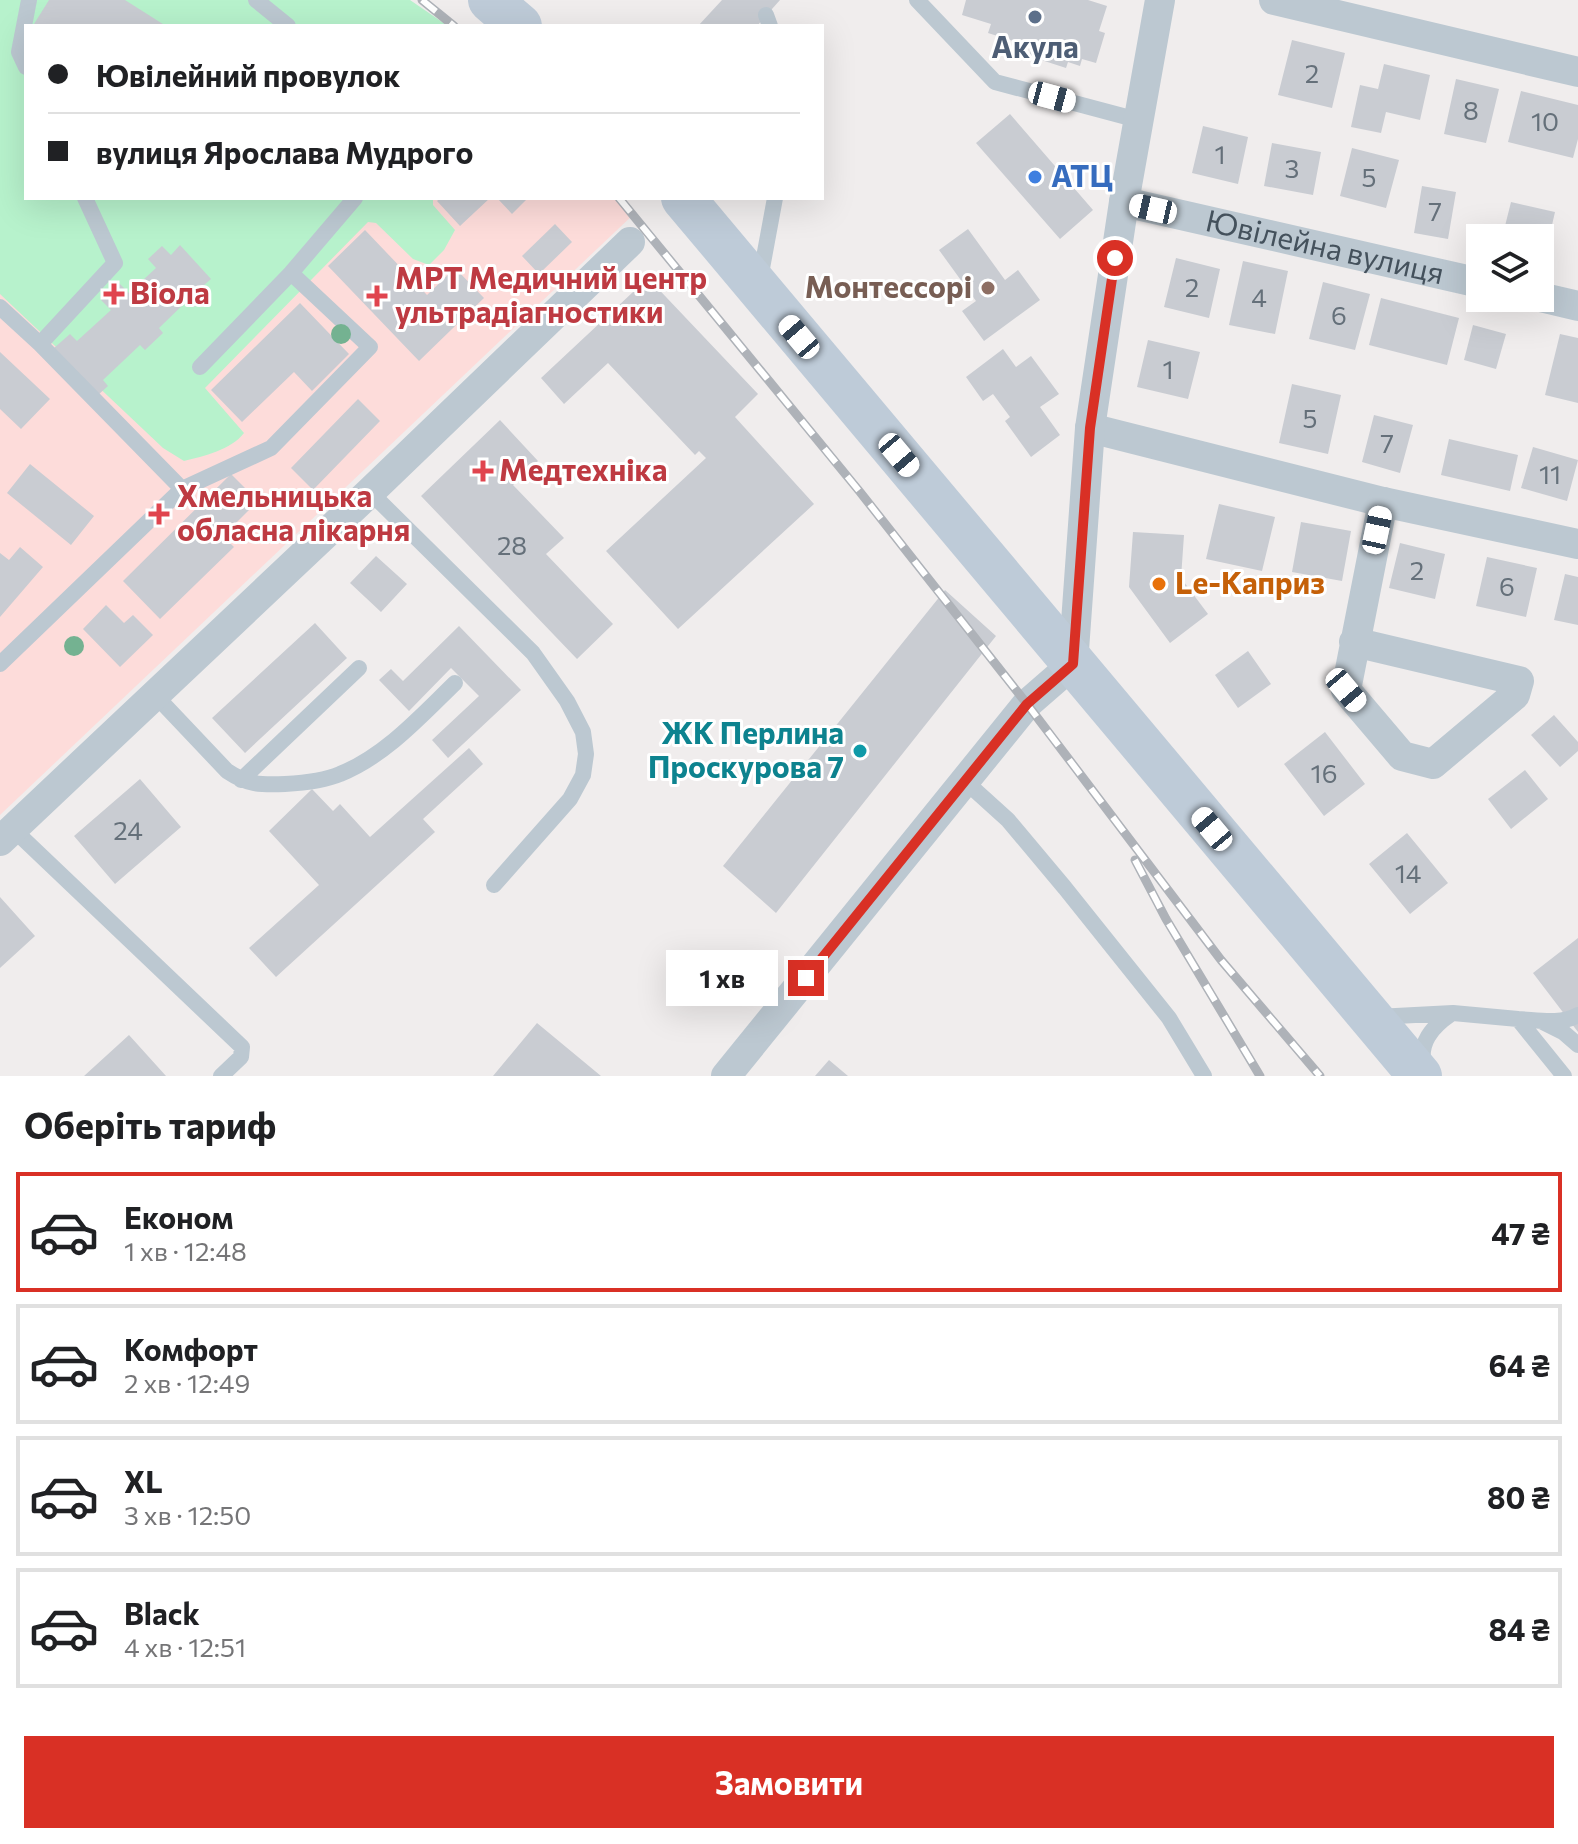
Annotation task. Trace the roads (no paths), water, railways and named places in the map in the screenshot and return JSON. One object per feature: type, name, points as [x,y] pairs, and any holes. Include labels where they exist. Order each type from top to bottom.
[{"type":"main road","points":[[490,0],[518,24]]},
{"type":"main road","points":[[685,200],[1423,1076]]},
{"type":"street","points":[[726,1076],[1027,704],[1073,664],[1090,428],[1124,202],[1160,0]]},
{"type":"street","points":[[1274,0],[1578,72]]},
{"type":"street","name":"Ювілейна вулиця","points":[[1124,202],[1466,280]]},
{"type":"street","points":[[6,835],[630,242]]},
{"type":"street","points":[[1554,300],[1578,306]]},
{"type":"street","points":[[1090,428],[1383,502],[1578,544]]},
{"type":"street","points":[[1354,642],[1519,681],[1515,695],[1433,764],[1402,756],[1346,690],[1354,642],[1383,502]]},
{"type":"lane","points":[[24,24],[29,0]]},
{"type":"lane","points":[[256,0],[286,24]]},
{"type":"lane","points":[[917,0],[995,82],[1138,120]]},
{"type":"lane","points":[[24,26],[19,52],[24,63]]},
{"type":"lane","points":[[40,344],[115,263],[86,200]]},
{"type":"lane","points":[[200,367],[291,273],[353,200]]},
{"type":"lane","points":[[758,288],[775,200]]},
{"type":"lane","points":[[0,664],[182,489],[271,448],[370,347],[291,273]]},
{"type":"lane","points":[[0,307],[182,489]]},
{"type":"lane","points":[[370,492],[533,653],[567,701],[583,732],[586,754],[583,775],[570,799],[494,885]]},
{"type":"lane","points":[[241,780],[359,668]]},
{"type":"lane","points":[[155,695],[227,771],[241,780],[259,785],[337,776],[361,764],[419,718],[455,683]]},
{"type":"lane","points":[[966,782],[1008,820],[1074,900],[1169,1018],[1204,1076]]},
{"type":"lane","points":[[6,835],[242,1047],[241,1057],[221,1076]]},
{"type":"lane","points":[[1423,1076],[1421,1056],[1425,1038],[1438,1023],[1453,1013]]},
{"type":"lane","points":[[1371,1017],[1453,1013],[1518,1019],[1575,1019]]},
{"type":"lane","points":[[1518,1019],[1564,1076]]},
{"type":"lane","points":[[1539,1020],[1563,1032],[1578,1045]]},
{"type":"railway","points":[[422,0],[452,24]]},
{"type":"railway","points":[[621,200],[860,492],[1027,704],[1221,960],[1320,1076]]},
{"type":"railway","points":[[1135,860],[1166,919],[1260,1076]]},
{"type":"place","name":"Акула","points":[[1035,17]]},
{"type":"place","name":"АТЦ","points":[[1035,177]]},
{"type":"place","name":"Монтессорі","points":[[988,288]]},
{"type":"place","name":"Віола","points":[[114,294]]},
{"type":"place","name":"МРТ Медичний центр ультрадіагностики","points":[[377,296]]},
{"type":"place","name":"Медтехніка","points":[[483,471]]},
{"type":"place","name":"Хмельницька обласна лікарня","points":[[159,514]]},
{"type":"place","name":"Le-Каприз","points":[[1159,584]]},
{"type":"place","name":"ЖК Перлина Проскурова 7","points":[[860,751]]}]
